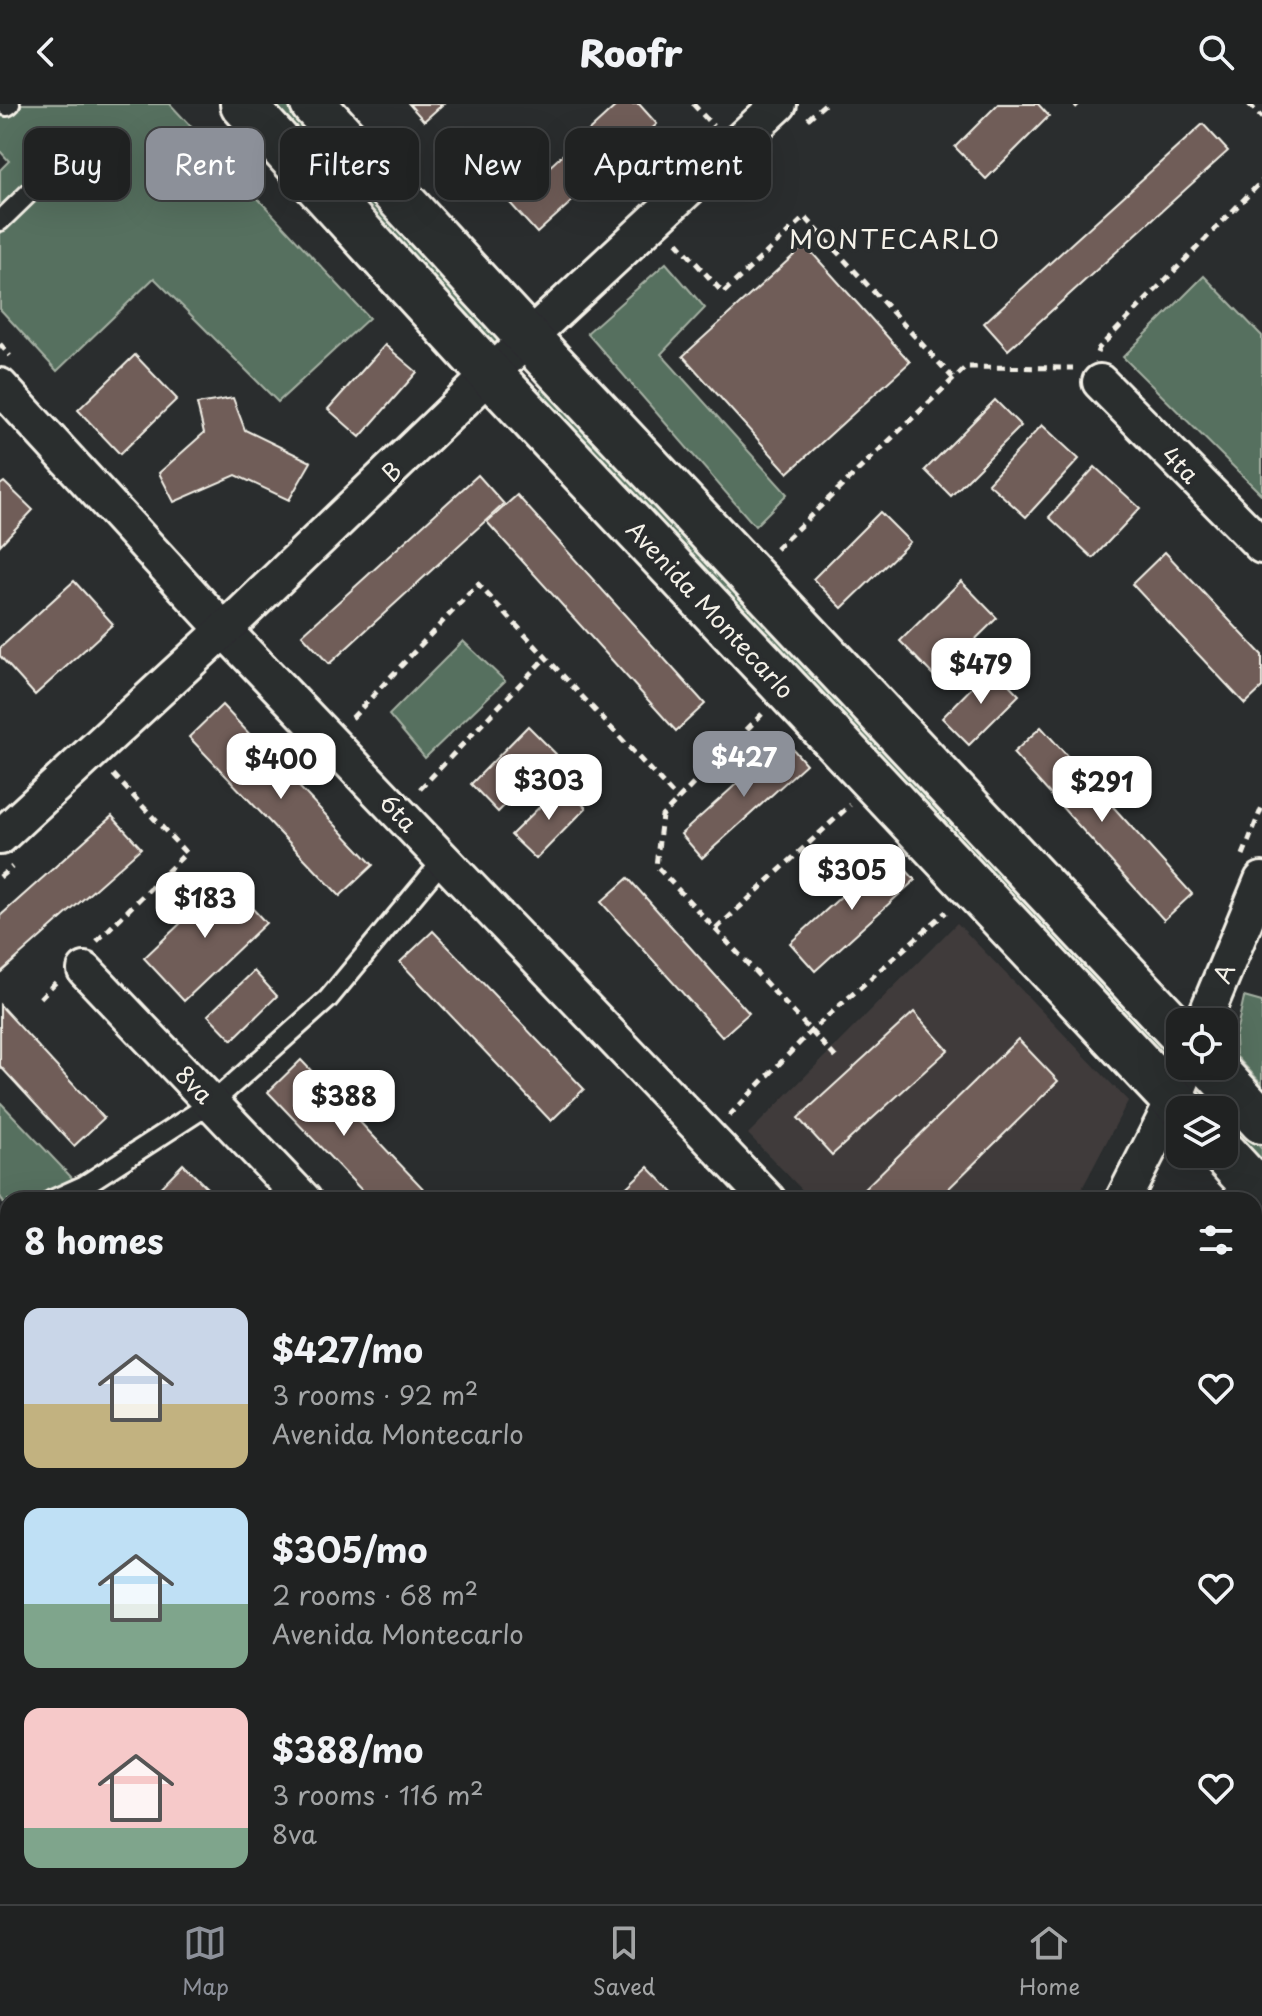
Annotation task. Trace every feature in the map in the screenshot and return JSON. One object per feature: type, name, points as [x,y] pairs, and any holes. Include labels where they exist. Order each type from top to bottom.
[{"type":"main road","name":"Avenida Montecarlo","points":[[243,104],[491,375],[1182,1092]]},
{"type":"main road","points":[[313,104],[528,338],[1166,1018]]},
{"type":"main road","points":[[1224,1080],[1262,1121]]},
{"type":"main road","points":[[1237,1168],[1259,1192]]},
{"type":"street","name":"B","points":[[12,847],[104,764],[224,630],[528,338],[656,219],[794,112]]},
{"type":"street","name":"4ta","points":[[1097,375],[1262,546]]},
{"type":"street","name":"6ta","points":[[0,386],[224,630],[760,1192]]},
{"type":"street","name":"A","points":[[1209,1008],[1262,880]]},
{"type":"street","name":"8va","points":[[85,970],[297,1192]]},
{"type":"street","points":[[1127,1192],[1182,1092]]},
{"type":"lane","points":[[0,221],[24,198]]},
{"type":"lane","points":[[70,1192],[213,1102],[328,999],[444,859]]},
{"type":"path","points":[[794,112],[825,104]]},
{"type":"path","points":[[1249,104],[1262,118]]},
{"type":"path","points":[[769,555],[966,367],[1097,375],[1099,348],[1262,181]]},
{"type":"path","points":[[656,219],[723,293],[805,217],[953,378]]},
{"type":"path","points":[[348,722],[478,584],[678,800]]},
{"type":"path","points":[[416,793],[546,657]]},
{"type":"path","points":[[767,709],[662,816],[656,866],[840,1062]]},
{"type":"path","points":[[104,764],[126,765]]},
{"type":"path","points":[[103,786],[104,764]]},
{"type":"path","points":[[85,970],[76,962],[186,853],[104,764]]},
{"type":"path","points":[[716,929],[856,799]]},
{"type":"path","points":[[0,877],[12,847]]},
{"type":"path","points":[[724,1121],[812,1030],[955,904]]},
{"type":"shaded area","points":[[957,923],[1128,1101],[1080,1192],[804,1192],[748,1134]]},
{"type":"green space","points":[[0,104],[170,104],[192,128],[146,128],[146,200],[259,200],[369,318],[278,402],[154,278],[57,371],[0,309],[0,170],[9,161],[0,151]]},
{"type":"green space","points":[[268,104],[288,104],[310,128],[290,128]]},
{"type":"green space","points":[[355,200],[376,200],[509,346],[498,359]]},
{"type":"green space","points":[[666,263],[705,308],[661,354],[787,494],[755,526],[587,333]]},
{"type":"green space","points":[[1204,276],[1262,336],[1262,495],[1123,357]]},
{"type":"green space","points":[[547,386],[1166,1049],[1161,1066],[534,395]]},
{"type":"green space","points":[[463,641],[505,681],[425,758],[389,715]]},
{"type":"green space","points":[[1244,997],[1262,1002],[1262,1084],[1238,1058],[1238,1024]]},
{"type":"green space","points":[[1201,1084],[1212,1096],[1199,1096]]},
{"type":"green space","points":[[0,1102],[85,1192],[0,1192]]},
{"type":"green space","points":[[1238,1123],[1262,1149],[1262,1172],[1238,1147]]},
{"type":"building","points":[[409,104],[443,104],[424,121]]},
{"type":"building","points":[[618,104],[639,104],[657,124],[653,128],[592,128]]},
{"type":"building","points":[[998,104],[1038,104],[1049,116],[986,179],[955,147]]},
{"type":"building","points":[[1203,124],[1228,151],[1008,350],[984,323]]},
{"type":"building","points":[[565,153],[565,200],[573,200],[537,233],[510,203],[513,200],[549,200],[549,167]]},
{"type":"building","points":[[805,245],[910,362],[788,473],[683,356]]},
{"type":"building","points":[[385,345],[417,372],[360,437],[328,409]]},
{"type":"building","points":[[135,355],[177,399],[120,454],[78,410]]},
{"type":"building","points":[[233,398],[245,430],[311,462],[289,500],[236,475],[174,502],[159,473],[204,433],[197,404]]},
{"type":"building","points":[[995,400],[1021,426],[951,496],[925,470]]},
{"type":"building","points":[[1042,425],[1079,459],[1026,517],[988,483]]},
{"type":"building","points":[[1095,467],[1140,508],[1093,558],[1049,517]]},
{"type":"building","points":[[478,475],[504,504],[329,664],[302,635]]},
{"type":"building","points":[[4,482],[33,510],[0,545],[0,485]]},
{"type":"building","points":[[517,495],[705,704],[676,731],[487,522]]},
{"type":"building","points":[[880,512],[910,542],[842,608],[813,579]]},
{"type":"building","points":[[1165,552],[1262,655],[1262,688],[1245,704],[1132,584]]},
{"type":"building","points":[[74,581],[113,624],[35,695],[0,656],[0,648]]},
{"type":"building","points":[[961,581],[997,618],[936,678],[900,641]]},
{"type":"building","points":[[992,667],[1019,695],[969,745],[942,718]]},
{"type":"building","points":[[222,705],[373,865],[340,896],[189,737]]},
{"type":"building","points":[[528,726],[556,754],[498,812],[471,784]]},
{"type":"building","points":[[1041,727],[1192,894],[1164,920],[1013,753]]},
{"type":"building","points":[[785,740],[806,764],[702,858],[681,834]]},
{"type":"building","points":[[563,784],[586,808],[536,859],[511,835]]},
{"type":"building","points":[[112,816],[141,848],[0,973],[0,916]]},
{"type":"building","points":[[890,852],[915,880],[815,971],[790,943]]},
{"type":"building","points":[[628,878],[749,1013],[722,1037],[601,902]]},
{"type":"building","points":[[226,880],[266,923],[184,1001],[144,958]]},
{"type":"building","points":[[433,931],[584,1089],[551,1121],[400,962]]},
{"type":"building","points":[[254,971],[277,996],[232,1040],[208,1015]]},
{"type":"building","points":[[0,1005],[104,1118],[74,1146],[0,1066]]},
{"type":"building","points":[[914,1012],[948,1050],[832,1155],[798,1118]]},
{"type":"building","points":[[1018,1039],[1058,1081],[945,1192],[861,1192]]},
{"type":"building","points":[[301,1060],[426,1192],[363,1192],[268,1092]]},
{"type":"building","points":[[183,1164],[211,1192],[156,1192]]},
{"type":"building","points":[[648,1167],[672,1192],[621,1192]]},
{"type":"district","name":"MONTECARLO","points":[[895,238]]}]
